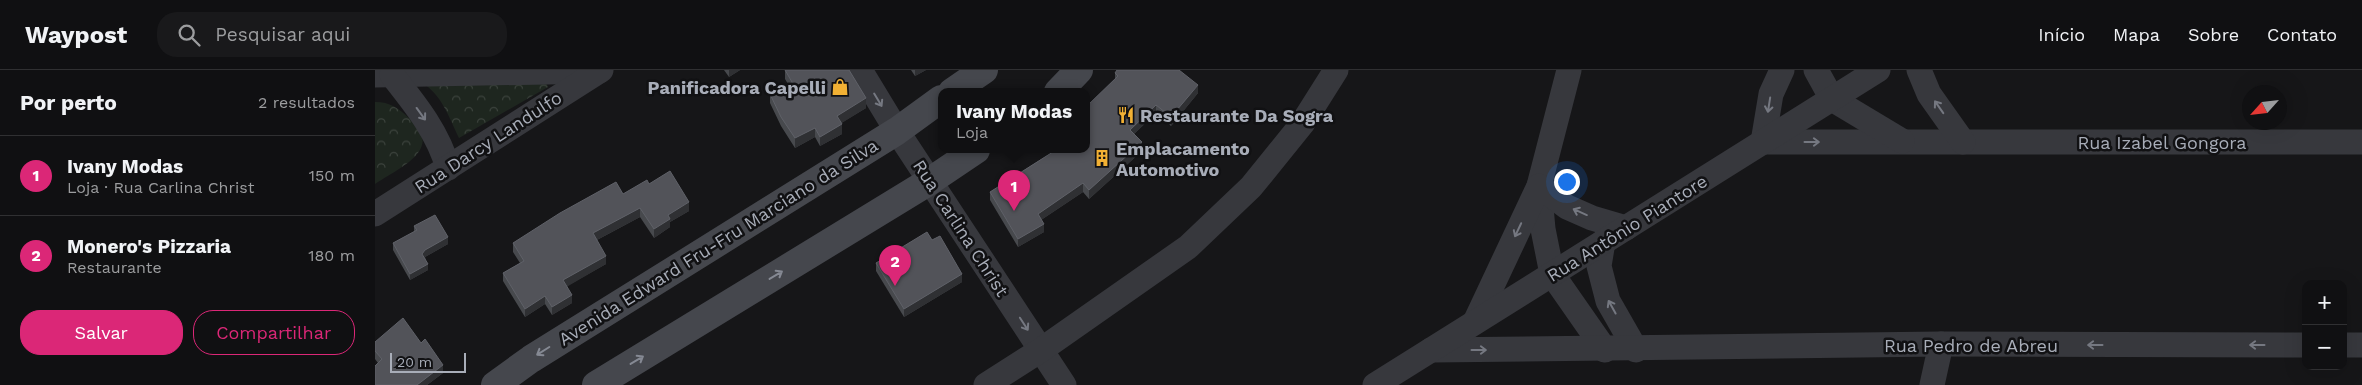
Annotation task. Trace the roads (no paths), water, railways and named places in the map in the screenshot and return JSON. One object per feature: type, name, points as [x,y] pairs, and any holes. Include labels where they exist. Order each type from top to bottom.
[{"type":"main road","points":[[958,88],[984,70]]},
{"type":"main road","points":[[1062,88],[1079,70]]},
{"type":"main road","name":"Avenida Edward Fru-Fru Marciano da Silva","points":[[495,385],[531,359],[897,131],[938,101]]},
{"type":"main road","points":[[596,385],[929,181],[971,153]]},
{"type":"street","name":"Rua Carlina Christ","points":[[860,70],[929,181],[1064,385]]},
{"type":"street","points":[[986,385],[1041,350],[1188,247],[1251,187],[1302,124],[1336,70]]},
{"type":"street","points":[[1475,322],[1539,186],[1569,70]]},
{"type":"street","points":[[1763,142],[1771,94],[1781,70]]},
{"type":"street","points":[[1816,70],[1832,100],[1904,142]]},
{"type":"street","name":"Rua Antônio Piantore","points":[[1375,385],[1879,70]]},
{"type":"street","points":[[1919,70],[1929,94],[1963,142]]},
{"type":"street","points":[[384,75],[600,71]]},
{"type":"street","name":"Rua Darcy Landulfo","points":[[375,214],[600,71]]},
{"type":"street","points":[[384,75],[430,126],[442,147],[448,168]]},
{"type":"street","name":"Rua Izabel Gongora","points":[[1763,142],[2362,142]]},
{"type":"street","points":[[1539,186],[1567,207],[1592,218],[1626,228]]},
{"type":"street","points":[[1539,186],[1543,229],[1552,274],[1605,350]]},
{"type":"street","points":[[1603,242],[1599,266],[1608,300],[1636,350]]},
{"type":"street","points":[[1932,385],[1941,344]]},
{"type":"street","name":"Rua Pedro de Abreu","points":[[1431,350],[1636,350],[1941,344],[2302,345]]},
{"type":"street","points":[[2347,345],[2362,345]]},
{"type":"place","name":"Panificadora Capelli","points":[[840,87]]},
{"type":"place","name":"Restaurante Da Sogra","points":[[1126,115]]},
{"type":"place","name":"Emplacamento Automotivo","points":[[1102,158]]},
{"type":"place","name":"Ivany Modas","points":[[1014,211]]},
{"type":"place","name":"Monero's Pizzaria","points":[[895,286]]}]
